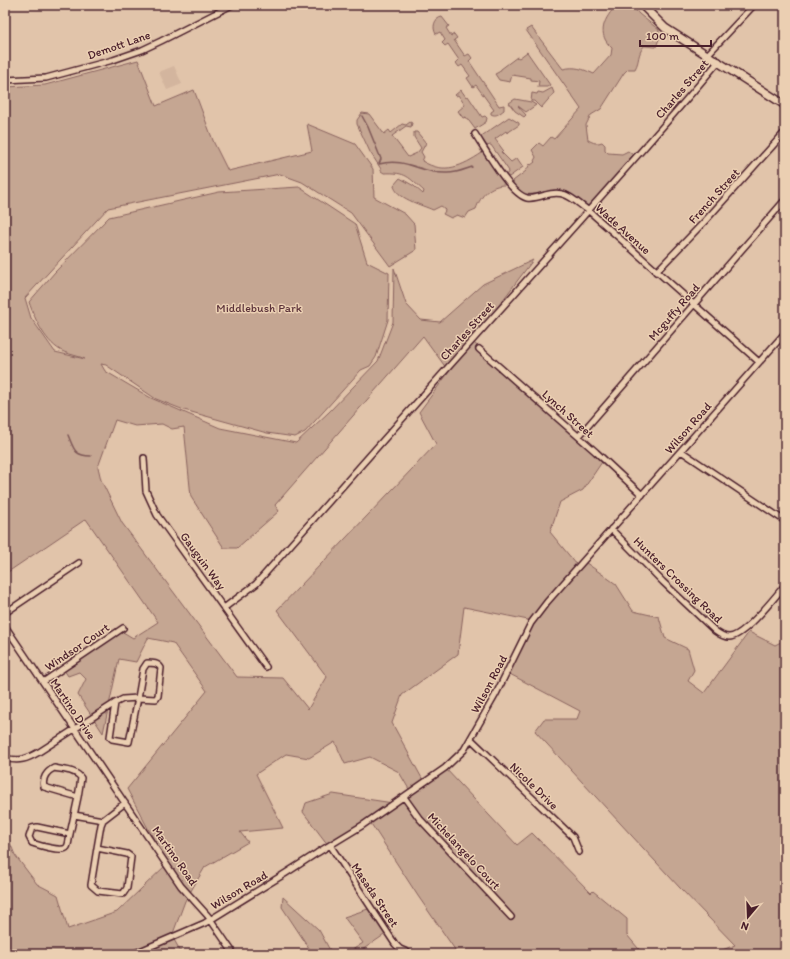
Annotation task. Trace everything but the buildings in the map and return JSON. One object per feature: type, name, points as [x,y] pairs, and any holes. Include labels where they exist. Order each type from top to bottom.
[{"type":"main road","points":[[642,5],[665,28],[719,61],[785,105]]},
{"type":"street","name":"Demott Lane","points":[[5,80],[46,78],[113,60],[142,50],[232,5]]},
{"type":"street","points":[[708,54],[754,5]]},
{"type":"street","name":"Charles Street","points":[[224,608],[256,584],[588,211],[719,61]]},
{"type":"street","name":"French Street","points":[[656,272],[785,132]]},
{"type":"street","name":"Wade Avenue","points":[[475,134],[511,187],[520,195],[532,198],[563,193],[588,211],[759,362]]},
{"type":"street","name":"Mcguffy Road","points":[[579,436],[785,200]]},
{"type":"street","name":"Wilson Road","points":[[133,954],[210,919],[286,873],[404,797],[445,768],[464,750],[496,694],[532,623],[547,602],[785,333]]},
{"type":"street","name":"Lynch Street","points":[[479,349],[579,436],[642,495]]},
{"type":"street","points":[[681,451],[785,521]]},
{"type":"street","name":"Gauguin Way","points":[[144,458],[146,491],[158,515],[266,667]]},
{"type":"street","name":"Hunters Crossing Road","points":[[611,528],[715,631],[724,636],[730,637],[741,633],[785,585]]},
{"type":"street","points":[[5,613],[79,563]]},
{"type":"street","name":"Martino Drive","points":[[5,626],[125,803]]},
{"type":"street","name":"Windsor Court","points":[[43,682],[123,628]]},
{"type":"street","points":[[5,758],[13,760],[27,759],[115,703],[123,699],[138,698],[156,699],[158,696],[161,676],[160,665],[147,663],[145,665],[138,698],[130,740],[127,742],[112,739],[110,737],[115,703]]},
{"type":"street","name":"Nicole Drive","points":[[471,739],[573,837],[579,852]]},
{"type":"street","points":[[70,834],[37,827],[32,828],[29,840],[32,843],[60,849],[65,849],[67,847],[70,834],[78,797],[81,778],[76,773],[54,768],[47,773],[43,785],[44,788],[78,797]]},
{"type":"street","name":"Michelangelo Court","points":[[404,797],[419,818],[511,917]]},
{"type":"street","points":[[97,848],[127,854],[131,857],[127,888],[122,894],[119,895],[98,891],[91,885],[97,848],[101,825],[103,820],[125,803]]},
{"type":"street","name":"Martino Road","points":[[125,803],[182,886],[210,919],[234,954]]},
{"type":"street","points":[[74,815],[103,820]]},
{"type":"street","name":"Masada Street","points":[[330,845],[395,944],[400,949],[407,952]]},
{"type":"shaded area","points":[[174,66],[182,84],[167,90],[159,72]]},
{"type":"green space","points":[[617,5],[632,6],[639,14],[659,30],[659,39],[656,47],[644,46],[640,52],[635,69],[628,69],[624,73],[601,109],[591,115],[586,125],[588,140],[595,143],[602,142],[608,153],[622,154],[628,151],[633,155],[589,207],[571,194],[559,190],[532,194],[520,192],[516,188],[513,181],[526,171],[530,164],[531,165],[535,162],[536,157],[532,150],[539,143],[543,146],[551,137],[554,139],[581,109],[526,30],[531,27],[563,69],[579,68],[594,74],[611,55],[612,48],[607,43],[603,32],[608,15]]},
{"type":"green space","points":[[442,17],[449,26],[446,28],[451,36],[454,34],[457,38],[454,40],[465,56],[469,54],[472,58],[469,61],[499,106],[504,105],[504,110],[496,115],[491,114],[494,110],[476,85],[473,87],[467,78],[470,76],[462,65],[459,67],[456,63],[459,60],[448,44],[445,46],[442,43],[445,40],[440,32],[436,34],[434,24],[437,19]]},
{"type":"green space","points":[[527,52],[550,85],[547,87],[538,87],[539,81],[531,80],[531,78],[512,75],[510,82],[499,80],[495,74],[517,57],[519,58]]},
{"type":"green space","name":"Middlebush Park","points":[[138,60],[156,106],[194,90],[214,143],[228,171],[312,151],[307,124],[355,144],[373,169],[374,197],[405,214],[414,224],[416,250],[390,266],[351,213],[302,182],[280,174],[108,208],[25,298],[31,318],[55,352],[85,359],[64,352],[52,343],[38,324],[29,302],[55,272],[109,217],[219,192],[299,187],[355,224],[367,262],[389,273],[388,320],[376,357],[370,366],[361,370],[305,432],[295,437],[267,433],[184,410],[156,399],[106,365],[101,364],[105,371],[151,398],[220,428],[296,443],[329,412],[378,361],[393,322],[394,268],[406,304],[421,320],[440,322],[483,284],[533,260],[472,341],[602,462],[583,490],[560,502],[550,532],[577,565],[582,560],[616,584],[633,611],[659,617],[665,638],[688,649],[694,670],[688,681],[704,693],[749,632],[775,645],[785,640],[785,954],[712,954],[735,945],[680,888],[535,731],[544,719],[577,719],[580,711],[506,672],[533,621],[464,607],[458,654],[402,695],[392,723],[424,782],[445,768],[517,845],[532,833],[591,893],[593,891],[627,919],[627,935],[643,954],[458,954],[368,819],[328,845],[303,812],[306,803],[333,794],[393,803],[410,791],[399,772],[370,757],[345,764],[335,742],[309,758],[286,754],[256,774],[283,828],[240,832],[248,842],[205,867],[185,901],[172,936],[182,954],[5,954],[5,831],[15,855],[37,884],[58,895],[68,929],[117,912],[167,864],[127,789],[207,691],[173,643],[148,638],[136,662],[119,659],[103,733],[78,695],[86,679],[79,672],[68,676],[62,667],[118,629],[133,638],[158,622],[86,519],[5,574],[5,87],[45,85]],"holes":[[[423,336],[449,372],[419,412],[436,444],[277,610],[327,677],[308,709],[283,678],[237,677],[122,523],[101,480],[98,467],[115,420],[135,426],[162,424],[172,429],[184,427],[191,497],[224,548],[237,548],[279,511],[275,505]]]},
{"type":"green space","points":[[552,88],[554,93],[541,108],[534,101],[531,101],[532,93],[543,93]]},
{"type":"green space","points":[[461,90],[466,97],[468,96],[482,117],[485,116],[487,118],[486,122],[475,129],[466,117],[463,118],[458,111],[465,105],[458,95],[455,95]]},
{"type":"green space","points":[[515,99],[531,102],[536,105],[526,112],[518,106],[526,115],[524,117],[515,111],[509,103]]},
{"type":"green space","points":[[362,113],[369,114],[384,134],[389,130],[391,133],[402,124],[406,125],[410,122],[412,123],[411,127],[406,126],[392,136],[408,157],[417,153],[421,148],[414,137],[414,132],[417,132],[426,143],[421,152],[424,157],[422,161],[430,165],[446,168],[460,165],[482,153],[481,148],[505,185],[495,187],[483,195],[476,209],[469,212],[465,218],[457,215],[451,218],[443,214],[445,211],[441,206],[433,210],[404,197],[399,194],[394,185],[400,178],[414,186],[423,194],[424,191],[407,176],[398,173],[384,173],[381,171],[357,124],[357,120]]},
{"type":"green space","points":[[509,117],[519,123],[519,125],[507,133],[506,131],[495,139],[503,150],[501,152],[511,162],[517,158],[523,167],[509,177],[506,175],[509,171],[491,145],[486,146],[480,137]]},
{"type":"green space","points":[[283,897],[319,930],[332,954],[303,954],[311,951],[282,907]]},
{"type":"green space","points":[[371,908],[387,933],[362,950],[362,954],[346,954],[363,943],[344,917]]},
{"type":"waterway","points":[[362,116],[381,159],[379,164]]},
{"type":"waterway","points":[[379,164],[397,162],[428,171],[449,173],[459,172],[472,167]]},
{"type":"waterway","points":[[68,435],[75,451],[81,455],[91,456]]}]
